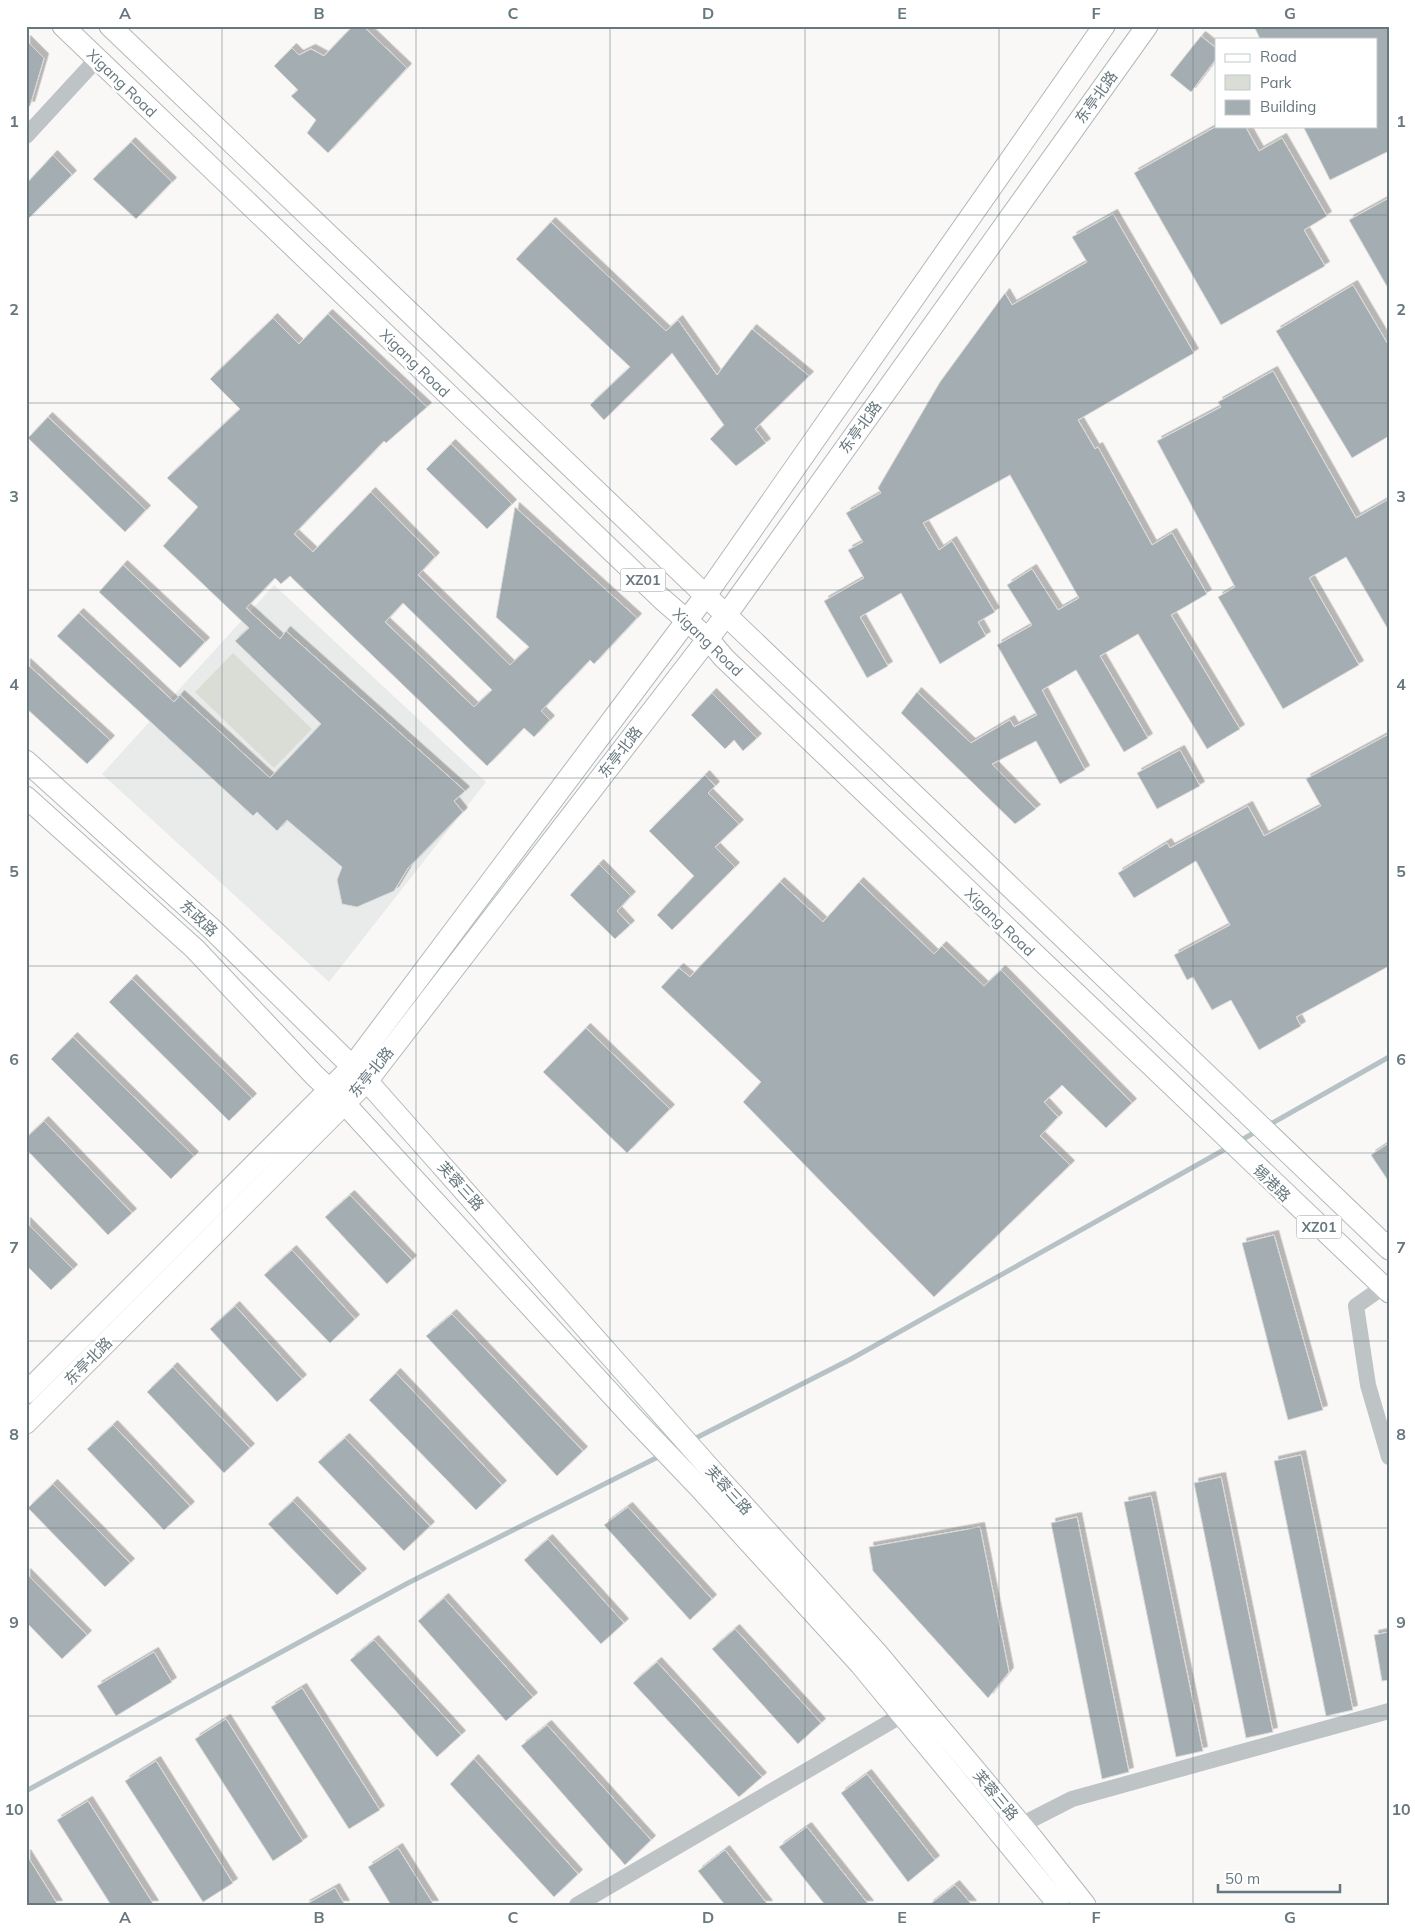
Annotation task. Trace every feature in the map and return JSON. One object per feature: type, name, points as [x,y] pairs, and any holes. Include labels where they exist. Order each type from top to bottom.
[{"type":"main road","name":"Xigang Road","points":[[63,26],[687,621],[708,638],[738,671],[1222,1134]]},
{"type":"main road","name":"Xigang Road","points":[[110,26],[1389,1249]]},
{"type":"main road","name":"东亭北路","points":[[359,1074],[706,595],[1104,26]]},
{"type":"main road","name":"东亭北路","points":[[26,1423],[359,1074],[708,638],[1146,26]]},
{"type":"main road","name":"东政路","points":[[26,761],[213,930],[359,1074]]},
{"type":"main road","name":"东政路","points":[[26,796],[195,949],[337,1097]]},
{"type":"main road","name":"芙蓉三路","points":[[359,1074],[653,1402],[706,1480],[1059,1905]]},
{"type":"main road","name":"东亭北路","points":[[26,1393],[337,1097]]},
{"type":"main road","name":"芙蓉三路","points":[[337,1097],[634,1420],[706,1480],[876,1652],[1021,1825],[1085,1905]]},
{"type":"main road","name":"锡港路","points":[[1222,1134],[1386,1289]]},
{"type":"street","points":[[26,136],[97,59]]},
{"type":"street","points":[[1386,1289],[1356,1306],[1368,1386],[1389,1457]]},
{"type":"street","points":[[1021,1825],[1072,1799],[1389,1711]]},
{"type":"street","points":[[577,1905],[902,1714]]},
{"type":"shaded area","points":[[274,585],[486,782],[329,982],[102,774]]},
{"type":"green space","points":[[233,653],[312,729],[274,768],[195,692]]},
{"type":"building","points":[[353,26],[363,26],[407,68],[328,153],[307,133],[316,120],[291,96],[298,90],[274,66],[292,48],[299,55],[311,49],[324,56]]},
{"type":"building","points":[[1254,26],[1389,26],[1389,151],[1330,180],[1304,128],[1378,128],[1378,38],[1260,38]]},
{"type":"building","points":[[1201,36],[1215,47],[1215,60],[1191,92],[1170,75]]},
{"type":"building","points":[[26,40],[44,58],[30,106],[26,105]]},
{"type":"building","points":[[1215,127],[1246,128],[1259,151],[1282,138],[1327,216],[1304,230],[1325,266],[1221,325],[1134,173]]},
{"type":"building","points":[[131,142],[172,182],[136,219],[93,179]]},
{"type":"building","points":[[53,155],[72,175],[26,221],[26,184]]},
{"type":"building","points":[[1389,198],[1389,290],[1349,220]]},
{"type":"building","points":[[1113,214],[1194,353],[1078,420],[1095,449],[1098,447],[1152,545],[1172,533],[1207,594],[1171,615],[1240,729],[1207,749],[1138,634],[1100,656],[1148,738],[1124,752],[1076,670],[1042,690],[1085,770],[1060,784],[1036,741],[992,764],[1036,809],[1015,824],[901,713],[917,692],[971,743],[1010,720],[1014,727],[1037,715],[997,645],[1032,625],[1007,585],[1032,569],[1058,610],[1079,598],[1010,475],[923,523],[939,550],[952,541],[995,612],[978,622],[986,636],[940,664],[901,593],[860,617],[888,666],[867,678],[824,601],[864,578],[848,550],[863,542],[846,513],[881,493],[878,488],[940,382],[1005,293],[1012,305],[1087,262],[1072,237]]},
{"type":"building","points":[[551,222],[666,331],[678,320],[717,375],[752,329],[809,376],[755,429],[766,443],[736,466],[710,439],[724,425],[672,353],[604,420],[590,405],[630,367],[516,259]]},
{"type":"building","points":[[1353,285],[1389,346],[1389,436],[1352,458],[1276,331]]},
{"type":"building","points":[[328,314],[427,407],[386,443],[384,441],[294,534],[313,552],[371,492],[435,557],[418,575],[510,665],[529,647],[496,617],[515,507],[637,618],[594,664],[590,660],[541,711],[550,720],[534,737],[524,728],[487,766],[290,576],[281,584],[275,578],[246,608],[280,639],[286,631],[465,791],[454,801],[463,812],[408,868],[394,891],[357,907],[342,904],[337,880],[342,867],[287,820],[277,831],[257,812],[253,816],[57,636],[79,613],[174,702],[180,695],[270,778],[321,724],[235,641],[249,628],[163,546],[198,507],[167,478],[240,409],[210,379],[273,318],[299,344]],"holes":[[[403,603],[492,690],[474,707],[385,622]]]},
{"type":"building","points":[[1273,371],[1356,518],[1389,499],[1389,631],[1346,557],[1309,578],[1359,665],[1283,709],[1218,597],[1235,587],[1157,441],[1221,407],[1218,402]]},
{"type":"building","points":[[48,417],[146,510],[125,532],[28,438]]},
{"type":"building","points":[[451,444],[512,504],[487,529],[426,469]]},
{"type":"building","points":[[123,565],[205,642],[180,668],[99,592]]},
{"type":"building","points":[[26,663],[110,740],[87,764],[26,708]]},
{"type":"building","points":[[712,693],[757,738],[743,751],[734,740],[725,749],[691,715]]},
{"type":"building","points":[[1389,734],[1389,966],[1296,1017],[1301,1026],[1259,1050],[1231,1000],[1212,1010],[1193,977],[1187,980],[1174,955],[1230,925],[1196,861],[1134,898],[1118,873],[1167,843],[1170,848],[1248,806],[1264,836],[1321,806],[1306,779]]},
{"type":"building","points":[[1180,750],[1200,786],[1157,809],[1137,773]]},
{"type":"building","points":[[705,775],[715,786],[708,793],[739,824],[715,847],[735,867],[672,930],[657,915],[694,876],[649,831]]},
{"type":"building","points":[[599,864],[631,896],[617,911],[630,925],[615,939],[570,895]]},
{"type":"building","points":[[780,882],[823,922],[859,882],[934,954],[942,946],[984,986],[1001,970],[1132,1103],[1106,1128],[1062,1085],[1044,1102],[1058,1117],[1040,1136],[1070,1165],[934,1297],[743,1102],[761,1082],[661,987],[679,968],[690,977]]},
{"type":"building","points":[[132,979],[252,1098],[229,1121],[109,1002]]},
{"type":"building","points":[[586,1028],[670,1109],[627,1153],[543,1072]]},
{"type":"building","points":[[73,1037],[194,1156],[171,1179],[51,1059]]},
{"type":"building","points":[[44,1121],[132,1213],[108,1235],[26,1149],[26,1138]]},
{"type":"building","points":[[1389,1143],[1389,1182],[1371,1155]]},
{"type":"building","points":[[350,1195],[412,1260],[387,1284],[325,1217]]},
{"type":"building","points":[[26,1222],[73,1269],[51,1290],[26,1265]]},
{"type":"building","points":[[1274,1235],[1323,1410],[1288,1420],[1242,1243]]},
{"type":"building","points":[[292,1250],[355,1319],[330,1343],[264,1275]]},
{"type":"building","points":[[235,1306],[302,1379],[277,1402],[210,1329]]},
{"type":"building","points":[[452,1314],[583,1451],[557,1476],[426,1336]]},
{"type":"building","points":[[173,1367],[250,1448],[224,1473],[147,1392]]},
{"type":"building","points":[[396,1373],[502,1485],[476,1510],[369,1400]]},
{"type":"building","points":[[113,1425],[190,1506],[164,1530],[87,1449]]},
{"type":"building","points":[[345,1438],[430,1526],[404,1551],[318,1462]]},
{"type":"building","points":[[1301,1455],[1353,1710],[1326,1716],[1274,1461]]},
{"type":"building","points":[[1221,1477],[1273,1732],[1246,1738],[1194,1483]]},
{"type":"building","points":[[53,1484],[130,1563],[105,1587],[28,1508]]},
{"type":"building","points":[[1151,1496],[1203,1751],[1176,1757],[1124,1502]]},
{"type":"building","points":[[293,1501],[362,1573],[337,1595],[268,1524]]},
{"type":"building","points":[[628,1507],[712,1599],[690,1620],[604,1525]]},
{"type":"building","points":[[1077,1517],[1129,1772],[1102,1779],[1051,1523]]},
{"type":"building","points":[[980,1527],[1009,1672],[988,1698],[873,1571],[869,1547]]},
{"type":"building","points":[[548,1539],[624,1623],[601,1644],[524,1560]]},
{"type":"building","points":[[26,1573],[87,1635],[62,1659],[26,1622]]},
{"type":"building","points":[[444,1598],[533,1697],[506,1721],[418,1621]]},
{"type":"building","points":[[735,1629],[821,1723],[798,1744],[712,1649]]},
{"type":"building","points":[[1389,1632],[1389,1680],[1382,1681],[1374,1635]]},
{"type":"building","points":[[374,1640],[461,1735],[437,1757],[350,1660]]},
{"type":"building","points":[[154,1652],[172,1682],[116,1716],[97,1686]]},
{"type":"building","points":[[657,1662],[762,1777],[739,1797],[633,1683]]},
{"type":"building","points":[[302,1688],[380,1810],[349,1829],[271,1707]]},
{"type":"building","points":[[226,1719],[303,1841],[273,1861],[195,1739]]},
{"type":"building","points":[[547,1725],[651,1840],[625,1865],[521,1746]]},
{"type":"building","points":[[474,1759],[578,1874],[554,1897],[450,1784]]},
{"type":"building","points":[[156,1761],[233,1883],[203,1902],[125,1781]]},
{"type":"building","points":[[867,1774],[935,1860],[908,1882],[841,1793]]},
{"type":"building","points":[[88,1801],[154,1905],[111,1905],[57,1820]]},
{"type":"building","points":[[807,1827],[869,1905],[825,1905],[779,1847]]},
{"type":"building","points":[[398,1848],[434,1905],[391,1905],[368,1867]]},
{"type":"building","points":[[725,1850],[768,1905],[725,1905],[698,1871]]},
{"type":"building","points":[[26,1854],[58,1905],[26,1905]]},
{"type":"building","points":[[955,1885],[972,1905],[929,1905]]},
{"type":"building","points":[[335,1888],[345,1905],[305,1905]]},
{"type":"waterway","points":[[1267,1126],[1389,1057]]},
{"type":"waterway","points":[[1238,1142],[1257,1131]]},
{"type":"waterway","points":[[692,1440],[851,1359],[1229,1147]]},
{"type":"waterway","points":[[26,1791],[408,1583],[662,1455]]}]
